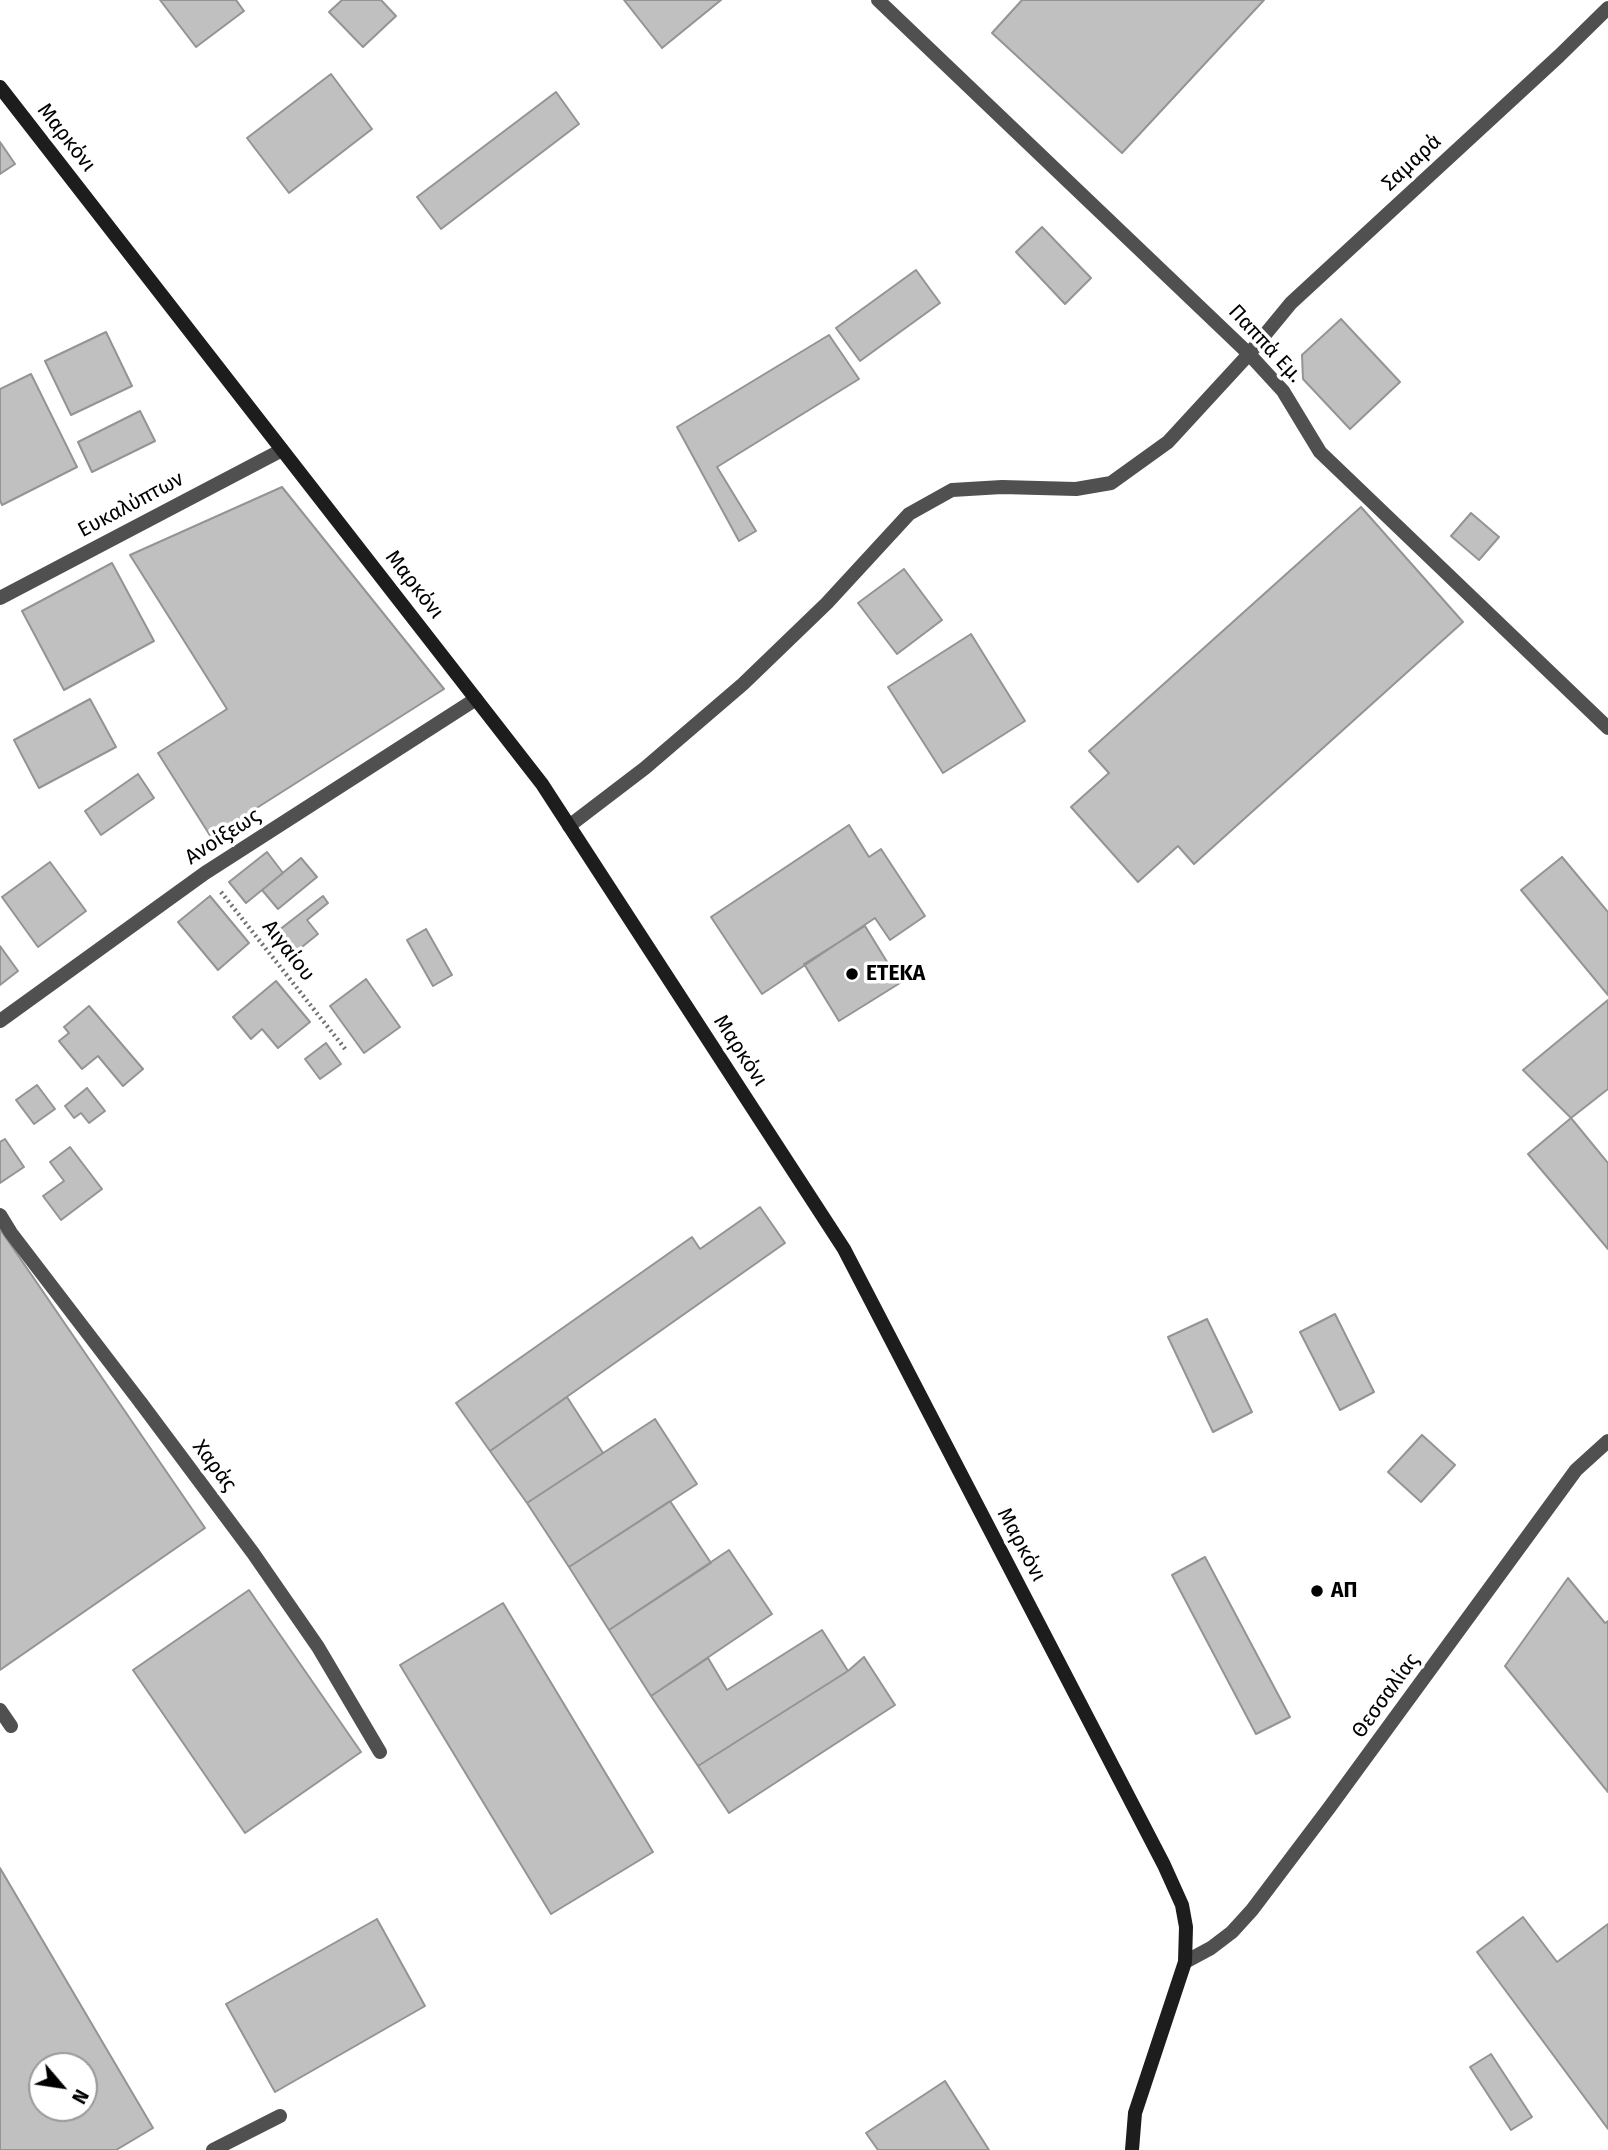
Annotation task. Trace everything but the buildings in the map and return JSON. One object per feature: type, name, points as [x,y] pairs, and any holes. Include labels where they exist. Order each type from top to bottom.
[{"type":"street","name":"Παππά Εμ.","points":[[878,0],[1249,354],[1283,391],[1320,452],[1608,728]]},
{"type":"street","name":"Σαμαρά","points":[[569,826],[645,768],[743,684],[827,603],[909,514],[952,489],[1076,489],[1111,483],[1168,442],[1249,354],[1291,303],[1608,8]]},
{"type":"street","name":"Μαρκόνι","points":[[0,87],[542,784],[844,1250],[1176,1888],[1186,1927],[1185,1962],[1135,2113],[1132,2150]]},
{"type":"street","name":"Ευκαλύπτων","points":[[0,598],[282,450]]},
{"type":"street","name":"Ανοίξεως","points":[[0,1021],[205,873],[475,699]]},
{"type":"street","name":"Χαράς","points":[[0,1215],[253,1553],[318,1647],[380,1752]]},
{"type":"street","name":"Θεσσαλίας","points":[[1185,1962],[1211,1948],[1232,1932],[1252,1910],[1576,1471],[1608,1441]]},
{"type":"street","points":[[0,1710],[11,1726]]},
{"type":"street","points":[[213,2150],[281,2116]]},
{"type":"path","name":"Αιγαίου","points":[[205,873],[346,1050]]},
{"type":"place","name":"ΕΤΕΚΑ","points":[[852,974]]},
{"type":"place","name":"ΑΠ","points":[[1317,1591]]}]
